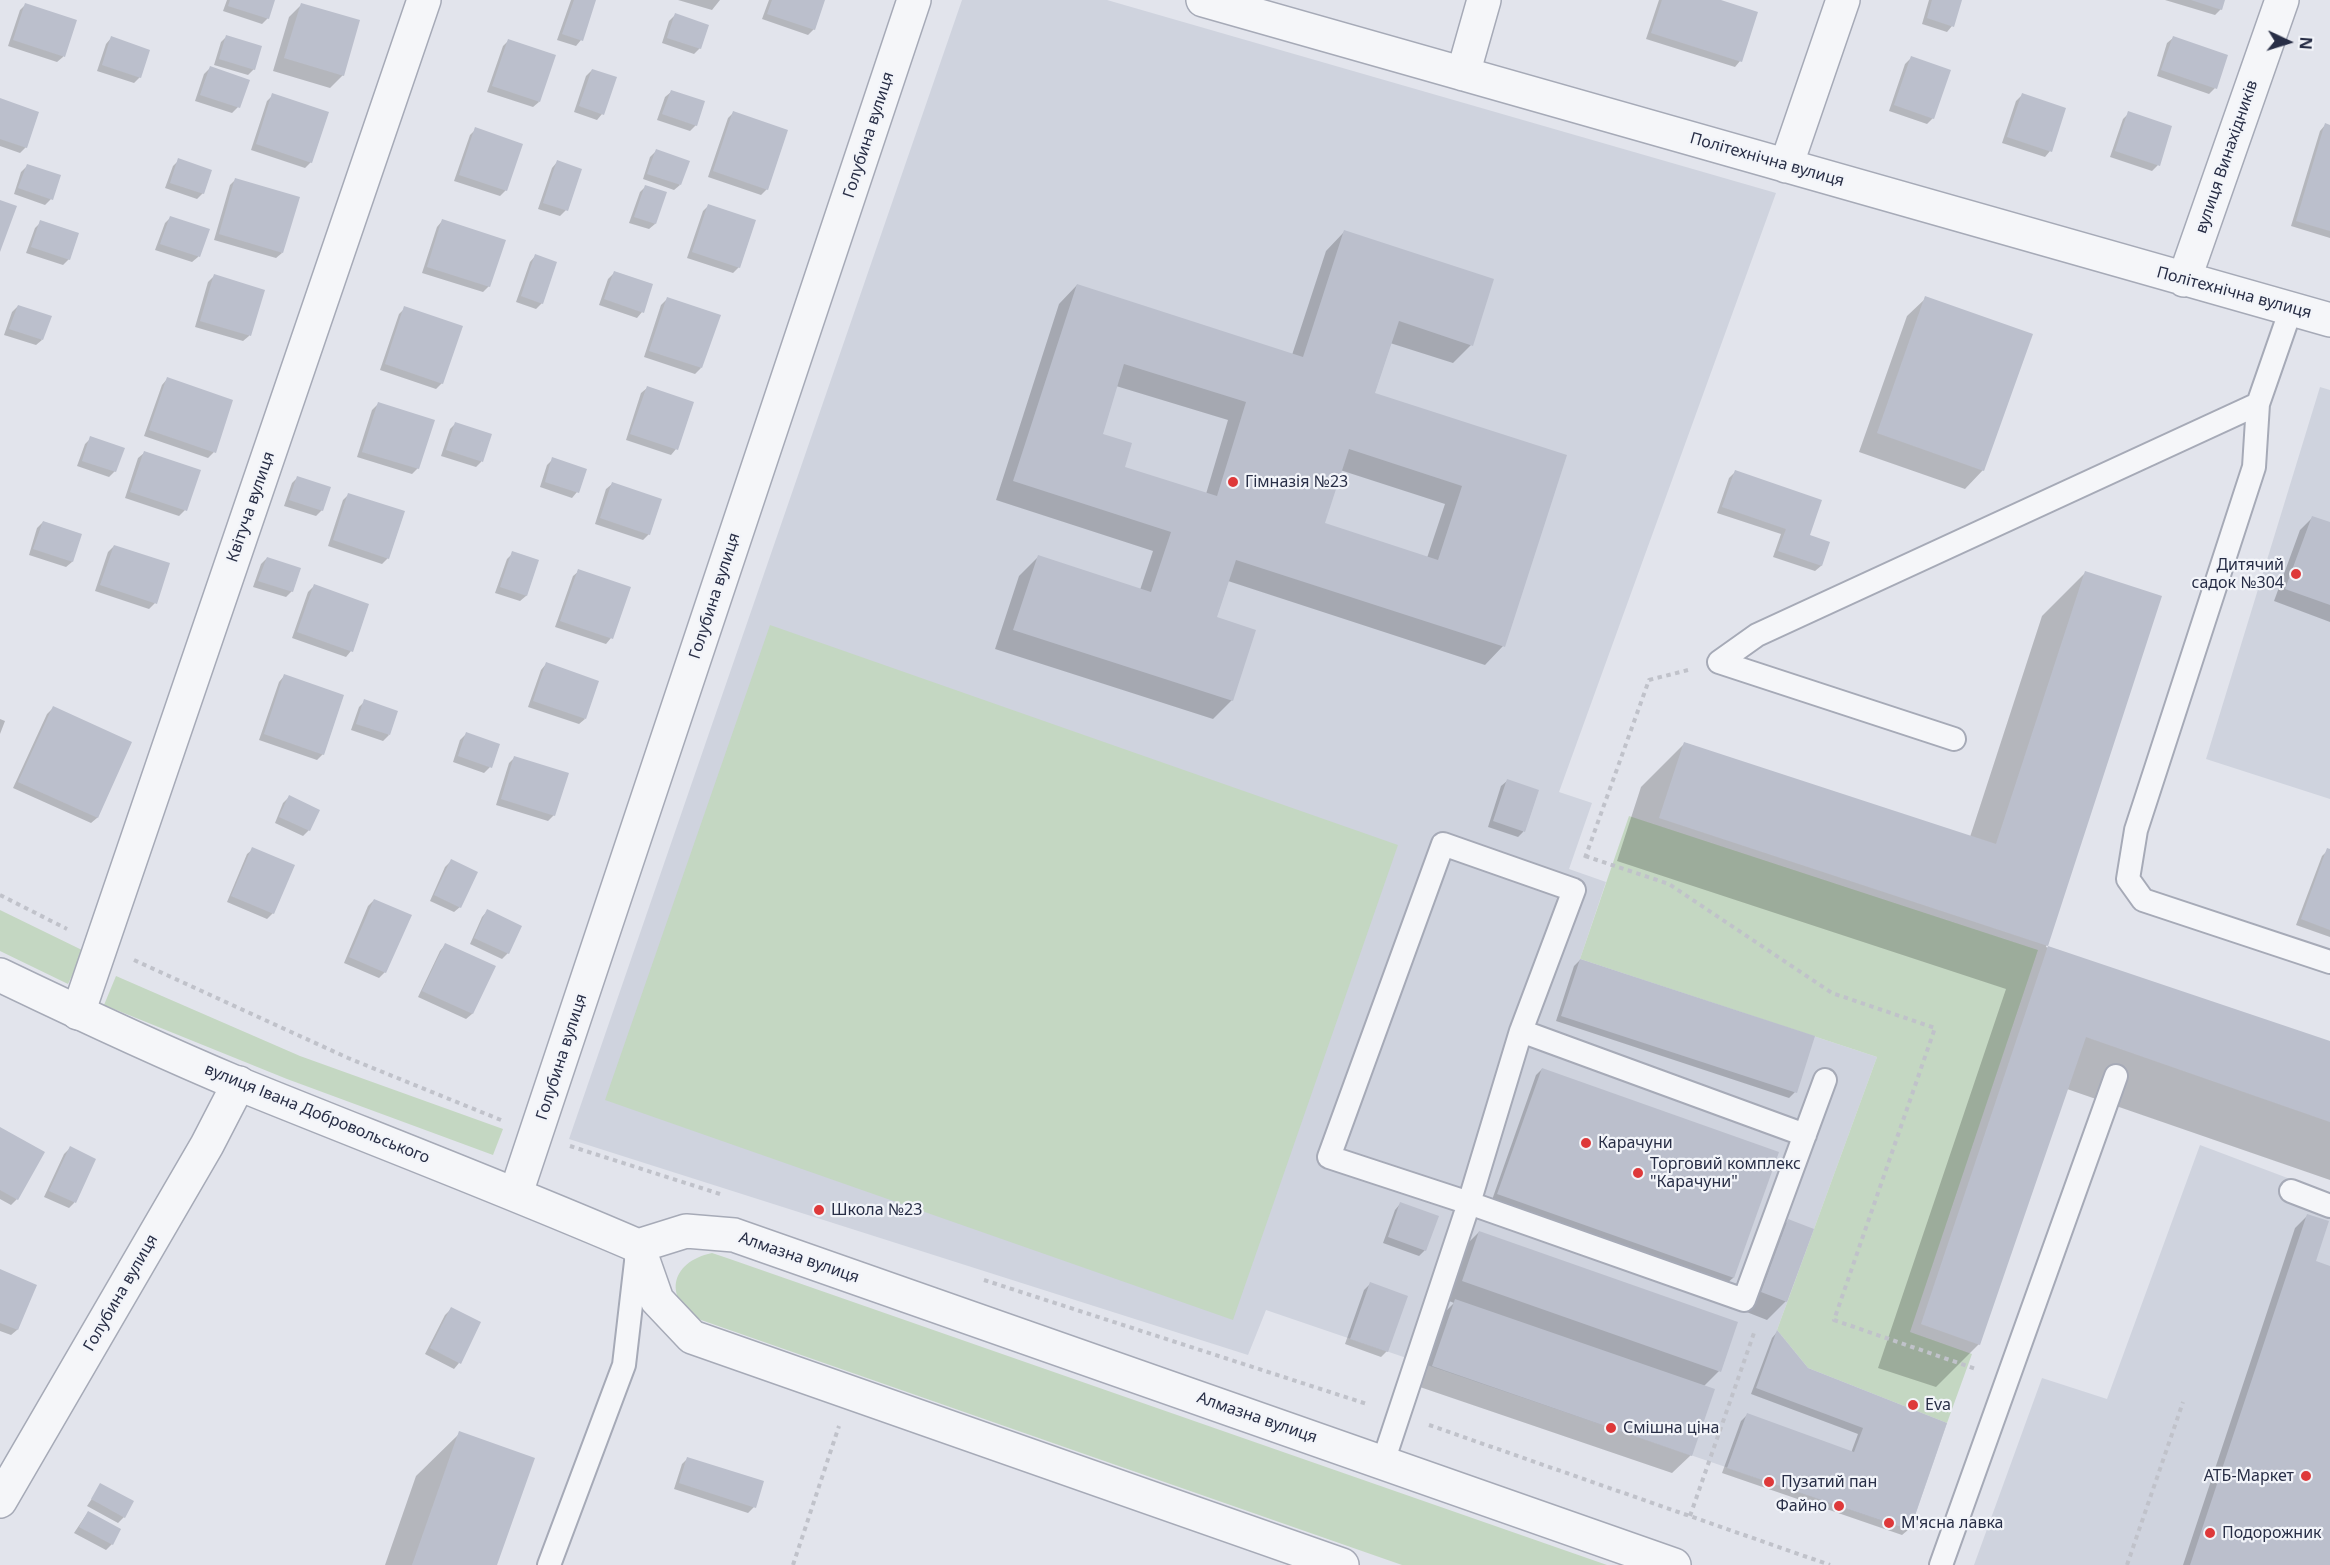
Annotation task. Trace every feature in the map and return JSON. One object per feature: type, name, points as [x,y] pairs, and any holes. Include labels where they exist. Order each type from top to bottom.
[{"type":"street","name":"Квітуча вулиця","points":[[78,1013],[424,0]]},
{"type":"street","name":"Голубина вулиця","points":[[516,1193],[914,0]]},
{"type":"street","name":"Політехнічна вулиця","points":[[1203,0],[2330,320]]},
{"type":"street","points":[[1463,74],[1484,0]]},
{"type":"street","points":[[1786,166],[1843,0]]},
{"type":"street","name":"вулиця Винахідників","points":[[2184,280],[2282,0]]},
{"type":"street","name":"вулиця Івана Добровольського","points":[[0,975],[78,1013],[238,1083],[516,1193],[638,1246]]},
{"type":"street","name":"Голубина вулиця","points":[[0,1501],[207,1145],[238,1083]]},
{"type":"street","name":"Алмазна вулиця","points":[[638,1246],[686,1231],[734,1235],[1674,1565]]},
{"type":"street","points":[[638,1246],[657,1300],[692,1337],[1342,1565]]},
{"type":"lane","points":[[2290,309],[2258,404],[2254,467],[2136,830],[2128,879],[2143,900],[2330,962]]},
{"type":"lane","points":[[1719,662],[1757,636],[2258,404]]},
{"type":"lane","points":[[1719,662],[1954,739]]},
{"type":"lane","points":[[1383,1462],[1468,1203],[1521,1031],[1574,890],[1443,844],[1329,1157],[1468,1203],[1744,1300],[1825,1080]]},
{"type":"lane","points":[[1521,1031],[1805,1135]]},
{"type":"lane","points":[[1941,1565],[2116,1076]]},
{"type":"lane","points":[[2291,1191],[2330,1206]]},
{"type":"lane","points":[[549,1565],[624,1365],[638,1246]]},
{"type":"path","points":[[1574,890],[1649,680],[1719,662]]},
{"type":"path","points":[[0,896],[102,946],[348,1058],[536,1134],[729,1197]]},
{"type":"path","points":[[979,1278],[1399,1414],[1830,1565]]},
{"type":"path","points":[[1690,1516],[1757,1326],[1744,1300]]},
{"type":"path","points":[[2127,1565],[2182,1402]]},
{"type":"path","points":[[793,1565],[839,1425]]},
{"type":"shaded area","name":"Гімназія №23","points":[[962,0],[1107,0],[1776,193],[1559,792],[1592,803],[1569,869],[1606,882],[1580,959],[1877,1057],[1777,1330],[1808,1368],[1947,1423],[1910,1530],[1266,1310],[1248,1355],[569,1139]]},
{"type":"shaded area","name":"Дитячий садок №304","points":[[2320,387],[2330,390],[2330,799],[2206,759]]},
{"type":"shaded area","points":[[2200,1145],[2330,1194],[2330,1565],[1974,1565],[2042,1378],[2107,1399]]},
{"type":"green space","points":[[770,625],[1398,845],[1233,1320],[605,1100]]},
{"type":"green space","points":[[1629,816],[2038,950],[1910,1332],[1972,1354],[1947,1423],[1808,1368],[1777,1330],[1877,1057],[1580,959]]},
{"type":"green space","points":[[0,910],[84,951],[68,984],[0,951]]},
{"type":"green space","points":[[116,976],[300,1056],[503,1129],[493,1155],[287,1079],[104,1005]]},
{"type":"green space","points":[[712,1253],[1607,1565],[1402,1565],[701,1320],[689,1312],[681,1302],[676,1292],[676,1282],[687,1264]]},
{"type":"building","points":[[230,0],[275,0],[269,19],[228,6]]},
{"type":"building","points":[[574,0],[596,0],[583,41],[562,34]]},
{"type":"building","points":[[772,0],[825,0],[815,30],[767,14]]},
{"type":"building","points":[[1662,0],[1721,0],[1758,12],[1742,62],[1651,33]]},
{"type":"building","points":[[1932,0],[1962,0],[1954,27],[1927,18]]},
{"type":"building","points":[[2191,0],[2225,0],[2222,10]]},
{"type":"building","points":[[25,3],[77,20],[65,57],[13,40]]},
{"type":"building","points":[[301,3],[360,20],[344,76],[284,58]]},
{"type":"building","points":[[675,13],[709,25],[701,49],[667,38]]},
{"type":"building","points":[[226,35],[262,46],[255,70],[219,59]]},
{"type":"building","points":[[111,36],[150,50],[141,78],[102,65]]},
{"type":"building","points":[[2173,36],[2228,55],[2217,89],[2161,70]]},
{"type":"building","points":[[508,39],[556,55],[540,102],[492,86]]},
{"type":"building","points":[[1911,56],[1951,70],[1934,119],[1894,105]]},
{"type":"building","points":[[210,66],[250,80],[240,108],[200,95]]},
{"type":"building","points":[[592,69],[617,77],[604,115],[579,106]]},
{"type":"building","points":[[671,90],[705,101],[697,126],[662,114]]},
{"type":"building","points":[[272,93],[329,112],[312,163],[256,144]]},
{"type":"building","points":[[2022,93],[2066,108],[2052,152],[2007,137]]},
{"type":"building","points":[[0,98],[39,112],[27,148],[0,139]]},
{"type":"building","points":[[733,111],[788,130],[768,190],[713,171]]},
{"type":"building","points":[[2128,111],[2172,126],[2160,166],[2115,151]]},
{"type":"building","points":[[2325,123],[2330,125],[2330,231],[2296,221]]},
{"type":"building","points":[[475,127],[523,144],[507,191],[459,175]]},
{"type":"building","points":[[656,149],[690,161],[681,185],[647,174]]},
{"type":"building","points":[[178,158],[212,170],[204,194],[170,183]]},
{"type":"building","points":[[557,160],[582,169],[568,211],[543,203]]},
{"type":"building","points":[[27,164],[61,175],[53,200],[18,188]]},
{"type":"building","points":[[235,178],[300,197],[283,253],[219,234]]},
{"type":"building","points":[[645,185],[667,192],[656,224],[634,217]]},
{"type":"building","points":[[0,200],[17,206],[0,252]]},
{"type":"building","points":[[708,204],[756,220],[740,268],[692,252]]},
{"type":"building","points":[[170,216],[210,229],[200,257],[160,244]]},
{"type":"building","points":[[442,219],[506,240],[490,287],[427,267]]},
{"type":"building","points":[[40,220],[79,233],[70,260],[31,247]]},
{"type":"building","points":[[1344,230],[1494,279],[1473,346],[1399,321],[1375,393],[1567,455],[1505,647],[1236,560],[1217,617],[1256,630],[1233,701],[1013,630],[1038,555],[1151,592],[1171,532],[1013,481],[1077,284],[1303,357]],"holes":[[[1124,364],[1246,402],[1217,496],[1125,467],[1132,443],[1103,434]],[[1349,449],[1462,486],[1438,560],[1325,523]]]},
{"type":"building","points":[[535,254],[557,262],[543,304],[521,296]]},
{"type":"building","points":[[614,271],[653,284],[644,313],[604,299]]},
{"type":"building","points":[[214,274],[265,290],[251,336],[200,321]]},
{"type":"building","points":[[1925,296],[2033,334],[1984,471],[1877,433]]},
{"type":"building","points":[[667,297],[721,315],[702,368],[649,351]]},
{"type":"building","points":[[18,305],[52,316],[43,340],[9,329]]},
{"type":"building","points":[[404,306],[463,326],[443,384],[385,364]]},
{"type":"building","points":[[167,377],[233,400],[216,453],[149,430]]},
{"type":"building","points":[[647,386],[694,402],[678,450],[630,434]]},
{"type":"building","points":[[378,402],[435,420],[419,469],[362,452]]},
{"type":"building","points":[[455,422],[492,434],[483,462],[446,450]]},
{"type":"building","points":[[90,436],[125,448],[116,472],[82,461]]},
{"type":"building","points":[[144,451],[201,470],[187,511],[130,492]]},
{"type":"building","points":[[552,457],[587,469],[579,493],[545,482]]},
{"type":"building","points":[[1735,470],[1822,500],[1810,535],[1830,542],[1822,566],[1778,551],[1786,529],[1722,507]]},
{"type":"building","points":[[297,476],[331,487],[323,511],[289,500]]},
{"type":"building","points":[[612,482],[662,499],[650,535],[600,518]]},
{"type":"building","points":[[348,493],[405,511],[389,559],[333,540]]},
{"type":"building","points":[[2312,516],[2330,522],[2330,605],[2285,589]]},
{"type":"building","points":[[43,521],[82,534],[73,562],[33,549]]},
{"type":"building","points":[[114,545],[170,563],[157,604],[100,585]]},
{"type":"building","points":[[512,551],[539,560],[527,596],[500,587]]},
{"type":"building","points":[[267,557],[301,568],[293,592],[258,581]]},
{"type":"building","points":[[578,569],[631,587],[613,639],[560,621]]},
{"type":"building","points":[[2085,571],[2162,596],[2048,946],[1659,818],[1684,742],[1996,844]]},
{"type":"building","points":[[314,584],[369,604],[353,652],[297,632]]},
{"type":"building","points":[[546,662],[599,681],[586,719],[533,701]]},
{"type":"building","points":[[284,674],[344,695],[324,755],[264,734]]},
{"type":"building","points":[[364,699],[398,711],[390,735],[356,724]]},
{"type":"building","points":[[53,706],[132,742],[98,818],[18,782]]},
{"type":"building","points":[[466,732],[500,744],[492,768],[458,756]]},
{"type":"building","points":[[514,756],[569,773],[555,816],[501,799]]},
{"type":"building","points":[[1507,779],[1539,790],[1525,832],[1493,821]]},
{"type":"building","points":[[289,795],[320,810],[310,831],[279,817]]},
{"type":"building","points":[[252,847],[295,865],[274,914],[231,896]]},
{"type":"building","points":[[2327,848],[2330,849],[2330,930],[2301,919]]},
{"type":"building","points":[[451,859],[478,872],[461,908],[434,895]]},
{"type":"building","points":[[374,899],[412,915],[386,973],[349,957]]},
{"type":"building","points":[[487,909],[522,926],[509,954],[474,938]]},
{"type":"building","points":[[445,943],[496,966],[473,1014],[422,991]]},
{"type":"building","points":[[2048,946],[2330,1041],[2330,1122],[2086,1037],[1980,1345],[1921,1324]]},
{"type":"building","points":[[1580,959],[1815,1036],[1797,1093],[1561,1016]]},
{"type":"building","name":"Торговий комплекс \"Карачуни\"","points":[[1542,1068],[1779,1152],[1734,1278],[1497,1194]]},
{"type":"building","points":[[0,1127],[45,1152],[18,1200],[0,1190]]},
{"type":"building","points":[[70,1146],[96,1159],[76,1203],[49,1191]]},
{"type":"building","points":[[1400,1202],[1439,1216],[1426,1251],[1388,1237]]},
{"type":"building","points":[[2307,1214],[2329,1221],[2316,1261],[2330,1266],[2330,1565],[2190,1565]]},
{"type":"building","points":[[1788,1219],[1814,1229],[1787,1302],[1761,1292]]},
{"type":"building","points":[[1479,1231],[1738,1322],[1721,1372],[1462,1281]]},
{"type":"building","points":[[0,1269],[37,1285],[18,1330],[0,1323]]},
{"type":"building","points":[[1370,1282],[1408,1296],[1388,1352],[1350,1339]]},
{"type":"building","points":[[1455,1299],[1715,1389],[1692,1456],[1432,1366]]},
{"type":"building","points":[[451,1307],[481,1322],[461,1364],[430,1348]]},
{"type":"building","points":[[1777,1330],[1808,1368],[1947,1423],[1910,1530],[1727,1468],[1747,1413],[1854,1452],[1863,1428],[1756,1388]]},
{"type":"building","points":[[459,1431],[535,1458],[497,1565],[412,1565]]},
{"type":"building","points":[[687,1457],[764,1481],[756,1508],[679,1483]]},
{"type":"building","points":[[100,1483],[134,1501],[125,1518],[91,1499]]},
{"type":"building","points":[[88,1511],[121,1529],[113,1545],[79,1527]]},
{"type":"place","name":"Гімназія №23","points":[[1233,482]]},
{"type":"place","name":"Дитячий садок №304","points":[[2296,574]]},
{"type":"place","name":"Карачуни","points":[[1586,1143]]},
{"type":"place","name":"Торговий комплекс \"Карачуни\"","points":[[1638,1173]]},
{"type":"place","name":"Школа №23","points":[[819,1210]]},
{"type":"place","name":"Eva","points":[[1913,1405]]},
{"type":"place","name":"Смішна ціна","points":[[1611,1428]]},
{"type":"place","name":"АТБ-Маркет","points":[[2306,1476]]},
{"type":"place","name":"Пузатий пан","points":[[1769,1482]]},
{"type":"place","name":"Файно","points":[[1839,1506]]},
{"type":"place","name":"М'ясна лавка","points":[[1889,1523]]},
{"type":"place","name":"Подорожник","points":[[2210,1533]]}]
